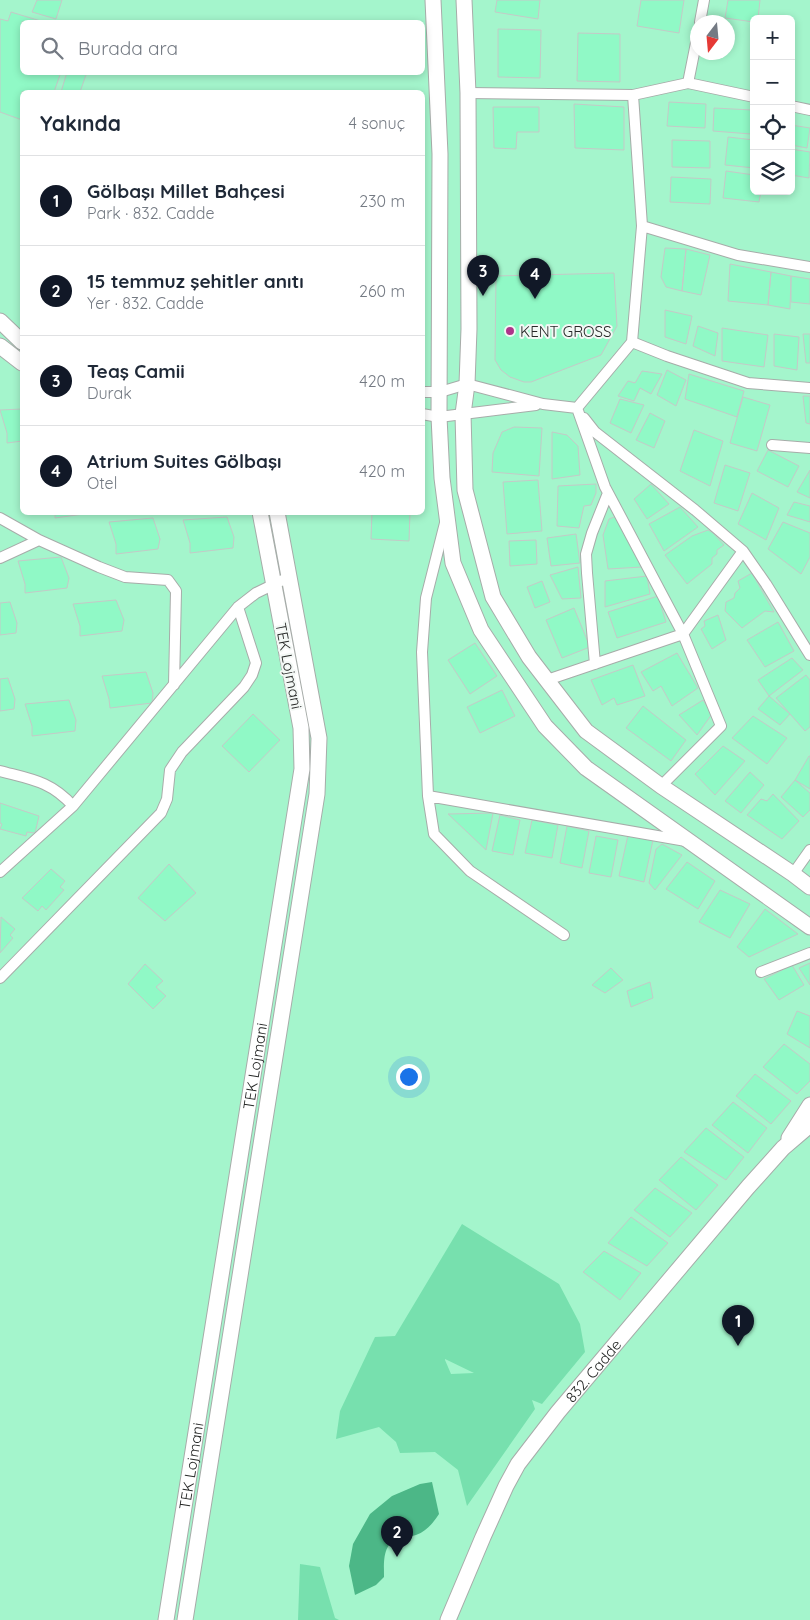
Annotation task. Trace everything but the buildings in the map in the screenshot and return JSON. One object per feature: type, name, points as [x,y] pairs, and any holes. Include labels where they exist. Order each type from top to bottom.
[{"type":"street","points":[[433,0],[440,154],[439,417],[442,478],[453,563],[481,630],[545,726],[586,768],[810,927]]},
{"type":"street","points":[[464,0],[468,93],[469,329],[467,384],[463,414],[464,490],[493,597],[529,657],[586,731],[661,786],[810,887]]},
{"type":"street","points":[[701,15],[704,0]]},
{"type":"street","points":[[688,82],[692,60]]},
{"type":"street","points":[[468,93],[633,95],[688,82],[750,96]]},
{"type":"street","points":[[577,408],[632,342],[642,226],[633,95]]},
{"type":"street","points":[[795,107],[810,110]]},
{"type":"street","points":[[642,226],[738,255],[810,267]]},
{"type":"street","points":[[0,321],[20,340]]},
{"type":"street","points":[[632,342],[667,356],[748,383],[810,388]]},
{"type":"street","points":[[0,346],[20,361]]},
{"type":"street","points":[[425,392],[440,392],[467,384],[543,404],[577,408],[595,432],[695,510],[743,551],[810,655]]},
{"type":"street","points":[[425,415],[439,417],[543,404]]},
{"type":"street","points":[[577,408],[608,493],[683,634],[720,726],[661,786]]},
{"type":"street","points":[[772,445],[810,448]]},
{"type":"street","points":[[595,664],[586,573],[586,554],[608,493]]},
{"type":"street","name":"TEK Lojmani","points":[[166,1620],[302,769],[301,728],[261,515]]},
{"type":"street","name":"TEK Lojmani","points":[[185,1620],[318,794],[320,738],[278,515]]},
{"type":"street","points":[[447,517],[426,598],[422,652],[428,796],[434,834],[470,870],[564,935]]},
{"type":"street","points":[[0,518],[39,540],[125,577],[168,580],[176,591],[174,685]]},
{"type":"street","points":[[0,558],[39,540]]},
{"type":"street","points":[[547,680],[683,634],[743,551]]},
{"type":"street","points":[[0,872],[73,806],[238,607],[256,593],[289,577]]},
{"type":"street","points":[[0,978],[161,813],[167,799],[170,770],[182,752],[252,675],[256,663],[238,607]]},
{"type":"street","points":[[0,771],[46,784],[62,794],[73,806]]},
{"type":"street","points":[[428,796],[688,841]]},
{"type":"street","points":[[793,874],[810,850]]},
{"type":"street","points":[[761,972],[810,953]]},
{"type":"street","name":"832. Cadde","points":[[783,1148],[805,1111],[810,1106]]},
{"type":"street","name":"832. Cadde","points":[[448,1620],[483,1537],[518,1464],[574,1394],[783,1148],[810,1125]]},
{"type":"shaded area","points":[[0,0],[810,0],[810,1620],[0,1620]]},
{"type":"shaded area","points":[[462,1224],[559,1284],[580,1324],[585,1352],[542,1404],[532,1400],[535,1409],[467,1506],[458,1470],[435,1452],[400,1453],[396,1442],[379,1427],[336,1439],[340,1411],[375,1337],[395,1336]],"holes":[[[445,1359],[474,1373],[451,1374]]]},
{"type":"shaded area","points":[[432,1482],[439,1514],[437,1517],[420,1533],[414,1536],[401,1537],[390,1544],[385,1553],[384,1577],[376,1585],[355,1595],[349,1566],[353,1544],[370,1514],[392,1496],[420,1484]]},
{"type":"shaded area","points":[[300,1564],[320,1567],[335,1618],[339,1620],[298,1620]]},
{"type":"place","name":"Teaş Camii","points":[[483,296]]},
{"type":"place","name":"Atrium Suites Gölbaşı","points":[[535,299]]},
{"type":"place","name":"KENT GROSS","points":[[510,331]]},
{"type":"place","name":"Gölbaşı Millet Bahçesi","points":[[738,1346]]},
{"type":"place","name":"15 temmuz şehitler anıtı","points":[[397,1557]]}]
